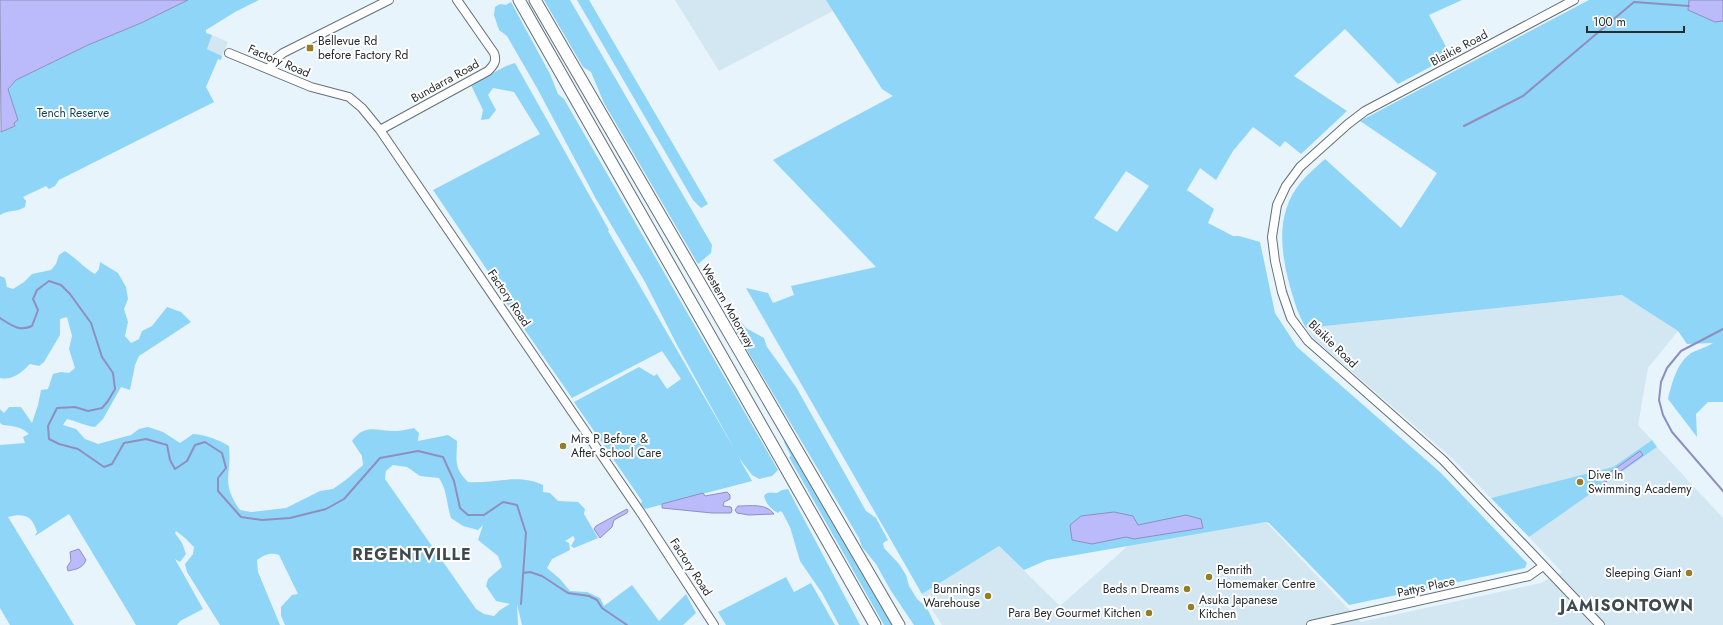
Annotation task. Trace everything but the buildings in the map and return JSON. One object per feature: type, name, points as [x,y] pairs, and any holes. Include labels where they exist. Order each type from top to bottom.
[{"type":"highway","points":[[518,0],[875,625]]},
{"type":"highway","name":"Western Motorway","points":[[535,0],[899,625]]},
{"type":"highway","points":[[877,588],[907,625]]},
{"type":"street","points":[[269,69],[274,60],[283,53],[389,0]]},
{"type":"street","name":"Bundarra Road","points":[[380,130],[488,71],[494,66],[496,58],[494,53],[457,0]]},
{"type":"street","name":"Blaikie Road","points":[[1574,0],[1356,117],[1300,167],[1286,186],[1277,205],[1272,237],[1275,261],[1282,292],[1291,318],[1308,341],[1442,460],[1600,625]]},
{"type":"street","name":"Factory Road","points":[[229,53],[311,87],[349,97],[362,108],[380,130],[649,525],[714,625]]},
{"type":"street","name":"Pattys Place","points":[[1311,625],[1529,576],[1544,566]]},
{"type":"shaded area","points":[[0,0],[188,0],[141,23],[88,45],[16,80],[8,89],[18,120],[14,123],[15,126],[1,132]]},
{"type":"shaded area","points":[[675,0],[826,0],[833,11],[719,71]]},
{"type":"shaded area","points":[[1689,0],[1723,0],[1723,21],[1715,22],[1688,10]]},
{"type":"shaded area","points":[[212,35],[228,42],[222,56],[207,49]]},
{"type":"shaded area","points":[[1622,295],[1678,331],[1648,368],[1638,425],[1652,440],[1613,467],[1491,498],[1452,458],[1314,339],[1306,328]]},
{"type":"shaded area","points":[[1657,447],[1723,518],[1723,625],[942,625],[922,594],[999,546],[1060,606],[1129,545],[1266,522],[1361,622],[1541,583],[1562,572],[1529,537]]},
{"type":"shaded area","points":[[1640,451],[1643,455],[1604,483],[1601,479]]},
{"type":"shaded area","points":[[727,492],[730,495],[730,499],[724,502],[723,506],[731,507],[731,513],[712,513],[662,508],[662,504],[703,493],[705,496]]},
{"type":"shaded area","points":[[738,506],[767,508],[774,514],[749,515],[737,513],[735,510]]},
{"type":"shaded area","points":[[627,509],[627,513],[614,520],[612,527],[600,538],[594,529],[596,526]]},
{"type":"shaded area","points":[[1114,512],[1133,516],[1138,525],[1186,515],[1201,519],[1203,528],[1134,539],[1126,537],[1092,544],[1072,540],[1070,525],[1081,516]]},
{"type":"shaded area","points":[[79,549],[86,560],[81,567],[68,571],[67,567],[71,561],[70,552]]},
{"type":"green space","name":"Tench Reserve","points":[[188,0],[259,0],[235,12],[206,30],[206,33],[212,35],[207,49],[222,56],[221,60],[218,59],[206,87],[214,102],[59,180],[55,186],[49,189],[46,186],[23,197],[26,201],[25,207],[0,215],[0,130],[1,132],[15,126],[14,123],[18,120],[8,89],[16,80],[88,45],[141,23]]},
{"type":"green space","points":[[544,0],[570,0],[712,245],[711,253],[698,264],[604,103],[591,72],[583,67]]},
{"type":"green space","points":[[577,0],[589,0],[708,204],[701,208],[693,200]]},
{"type":"green space","points":[[826,0],[1462,0],[1429,15],[1451,56],[1398,84],[1345,29],[1294,76],[1347,111],[1301,154],[1285,141],[1280,147],[1253,127],[1233,151],[1216,180],[1200,168],[1187,190],[1214,209],[1208,223],[1233,236],[1239,236],[1260,242],[1275,313],[1297,347],[1441,473],[1527,563],[1525,568],[1349,605],[1269,523],[1266,522],[1047,560],[1024,570],[999,546],[922,594],[746,288],[768,293],[773,303],[794,295],[791,286],[876,267],[773,160],[893,96],[882,89]],"holes":[[[1126,171],[1149,186],[1117,232],[1094,218]]]},
{"type":"green space","points":[[1589,0],[1723,0],[1723,402],[1708,402],[1696,414],[1697,437],[1668,399],[1676,373],[1687,356],[1713,343],[1687,344],[1678,331],[1622,295],[1306,328],[1298,311],[1285,267],[1282,229],[1288,205],[1293,193],[1301,182],[1325,159],[1401,228],[1437,173],[1360,121]]},
{"type":"green space","points":[[511,2],[550,74],[558,94],[564,99],[778,470],[772,476],[759,479],[752,475],[739,458],[752,481],[645,509],[641,504],[642,501],[574,402],[639,367],[654,376],[657,374],[667,389],[681,379],[662,351],[572,398],[498,291],[500,289],[433,190],[540,134],[514,92],[493,88],[488,95],[496,110],[489,119],[481,120],[483,110],[471,85],[506,66],[515,63],[609,230],[608,231],[735,450],[677,345],[645,282],[596,199],[537,88],[507,36],[499,30],[494,15],[495,7],[500,4],[506,5]]},
{"type":"green space","points":[[65,251],[95,274],[99,269],[100,262],[118,273],[126,287],[128,299],[124,309],[128,322],[125,336],[131,343],[139,339],[142,331],[152,326],[167,307],[181,312],[191,322],[139,356],[135,365],[130,390],[121,387],[103,419],[95,427],[67,419],[63,425],[76,429],[85,439],[98,444],[131,435],[139,429],[148,427],[163,432],[180,443],[193,434],[207,436],[220,441],[229,446],[230,456],[228,479],[230,492],[240,510],[251,512],[286,508],[320,491],[333,489],[363,465],[362,456],[352,441],[357,435],[367,430],[377,429],[397,431],[414,428],[419,433],[418,441],[448,435],[457,441],[458,468],[468,482],[515,479],[534,482],[543,485],[543,492],[550,493],[558,501],[578,502],[585,509],[584,514],[598,538],[574,548],[571,546],[575,539],[573,536],[565,541],[569,543],[570,550],[552,559],[547,568],[560,579],[570,591],[587,592],[600,598],[604,606],[632,585],[659,621],[686,594],[696,613],[683,625],[522,625],[517,604],[518,625],[285,625],[281,616],[281,607],[292,595],[298,594],[279,555],[270,554],[257,560],[258,572],[280,625],[220,625],[187,572],[185,564],[193,554],[194,547],[176,531],[175,533],[182,543],[186,554],[180,562],[175,559],[203,609],[180,621],[177,625],[136,625],[69,514],[35,536],[37,532],[33,522],[30,519],[19,515],[8,517],[74,625],[10,625],[0,608],[0,445],[25,443],[23,437],[29,434],[20,428],[3,425],[0,423],[0,409],[4,413],[9,407],[21,407],[32,423],[41,390],[48,389],[53,374],[61,372],[69,373],[75,368],[69,349],[72,336],[67,317],[60,319],[60,335],[44,362],[39,366],[30,364],[13,377],[4,379],[0,378],[0,276],[5,278],[7,287],[13,289],[24,282],[32,274],[51,270],[56,264],[59,255]],"holes":[[[393,465],[407,467],[420,476],[439,478],[442,483],[451,518],[463,526],[478,530],[483,525],[478,540],[498,556],[502,567],[488,579],[486,586],[496,601],[510,604],[494,616],[484,614],[476,609],[385,479],[386,471]]]},
{"type":"green space","points":[[734,318],[738,318],[746,328],[764,338],[767,347],[796,387],[866,511],[876,518],[888,540],[883,543],[884,548],[899,564],[906,575],[909,586],[917,599],[927,608],[935,625],[914,625],[891,591],[876,564],[862,547],[859,538],[731,323]]},
{"type":"green space","name":"Dive In Swimming Academy","points":[[1652,440],[1657,447],[1529,537],[1491,498],[1613,467]]},
{"type":"green space","points":[[785,441],[893,625],[884,625],[789,457],[791,456],[784,442]]},
{"type":"green space","points":[[788,489],[860,625],[839,625],[822,593],[800,561],[790,527],[782,512],[780,511],[778,513],[775,511],[766,501],[764,496],[767,493],[777,493]]},
{"type":"green space","points":[[786,577],[794,592],[811,583],[835,625],[726,625],[718,612]]},
{"type":"waterway","points":[[1464,126],[1523,96],[1634,2],[1689,6]]},
{"type":"waterway","points":[[0,318],[15,327],[27,328],[32,326],[38,310],[33,299],[37,290],[49,281],[61,285],[70,294],[91,323],[102,357],[113,373],[115,389],[102,408],[88,411],[75,407],[57,408],[48,426],[49,439],[59,444],[78,449],[104,467],[112,464],[124,443],[146,439],[167,445],[170,460],[175,469],[187,461],[195,445],[205,442],[222,453],[226,468],[218,478],[218,491],[241,517],[262,520],[290,518],[326,509],[344,499],[380,458],[418,451],[443,457],[454,481],[460,508],[468,515],[484,515],[503,502],[517,505],[526,533],[521,604]]},
{"type":"waterway","points":[[1723,329],[1681,351],[1667,368],[1661,382],[1659,400],[1663,415],[1672,432],[1723,491]]},
{"type":"waterway","points":[[523,573],[530,572],[542,576],[568,593],[589,596],[597,600],[602,608],[627,625]]},
{"type":"place","name":"Bellevue Rd before Factory Rd","points":[[310,48]]},
{"type":"place","name":"Mrs P Before & After School Care","points":[[563,446]]},
{"type":"place","name":"Dive In Swimming Academy","points":[[1580,482]]},
{"type":"place","name":"Sleeping Giant","points":[[1689,573]]},
{"type":"place","name":"Penrith Homemaker Centre","points":[[1209,577]]},
{"type":"place","name":"Beds n Dreams","points":[[1187,589]]},
{"type":"place","name":"Bunnings Warehouse","points":[[988,596]]},
{"type":"place","name":"Asuka Japanese Kitchen","points":[[1191,607]]},
{"type":"place","name":"Para Bey Gourmet Kitchen","points":[[1149,613]]},
{"type":"district","name":"REGENTVILLE","points":[[412,554]]},
{"type":"district","name":"JAMISONTOWN","points":[[1627,605]]}]
